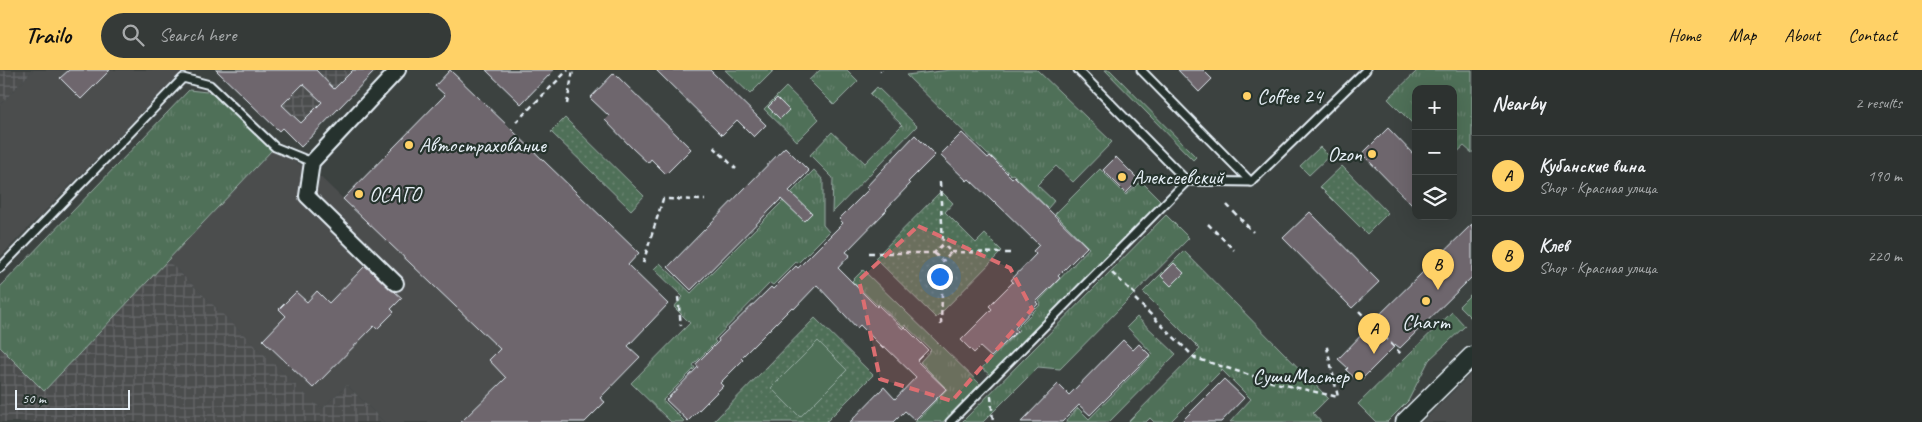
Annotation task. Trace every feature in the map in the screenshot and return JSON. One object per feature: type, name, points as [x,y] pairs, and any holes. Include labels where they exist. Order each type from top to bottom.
[{"type":"street","points":[[396,282],[307,196],[312,162],[398,70]]},
{"type":"street","points":[[1405,422],[1472,356]]},
{"type":"lane","points":[[1078,70],[1187,181],[1251,182],[1366,70]]},
{"type":"lane","points":[[1141,70],[1251,182]]},
{"type":"lane","points":[[0,268],[183,78],[210,86],[275,147],[312,162]]},
{"type":"lane","points":[[950,422],[1187,181]]},
{"type":"path","points":[[516,122],[568,70]]},
{"type":"path","points":[[567,104],[573,70]]},
{"type":"path","points":[[714,147],[736,169]]},
{"type":"path","points":[[940,182],[943,244],[951,252],[1012,253]]},
{"type":"path","points":[[643,263],[663,199],[705,200]]},
{"type":"path","points":[[1227,205],[1253,232]]},
{"type":"path","points":[[1208,224],[1234,250]]},
{"type":"path","points":[[869,253],[934,252],[943,244]]},
{"type":"path","points":[[934,252],[943,261]]},
{"type":"path","points":[[941,325],[943,261],[951,252]]},
{"type":"path","points":[[1104,265],[1195,358],[1272,382],[1338,397],[1326,343]]},
{"type":"path","points":[[678,298],[681,326]]},
{"type":"path","points":[[1359,311],[1402,355]]},
{"type":"path","points":[[989,382],[993,422]]},
{"type":"highlighted area","points":[[918,226],[1010,268],[1032,309],[952,401],[880,379],[859,280]]},
{"type":"shaded area","points":[[0,70],[33,70],[0,105]]},
{"type":"shaded area","points":[[33,70],[183,70],[0,257],[0,105]]},
{"type":"shaded area","points":[[216,70],[376,70],[301,147],[282,128],[279,131]]},
{"type":"shaded area","points":[[272,150],[315,172],[500,349],[489,360],[506,377],[461,422],[384,422],[347,385],[323,408],[314,404],[167,260]]},
{"type":"shaded area","points":[[167,260],[315,404],[323,408],[347,385],[384,422],[0,422],[0,347],[44,391]]},
{"type":"shaded area","points":[[1472,373],[1472,422],[1422,422]]},
{"type":"green space","points":[[725,70],[772,70],[773,71],[750,94]]},
{"type":"green space","points":[[820,70],[847,70],[858,81],[834,105],[809,80]]},
{"type":"green space","points":[[951,70],[1037,70],[1112,142],[1073,182],[1056,166],[1037,185],[1054,201],[1048,208],[1013,174],[1011,175],[988,155],[906,75]]},
{"type":"green space","points":[[1105,70],[1110,70],[1196,157],[1193,160]]},
{"type":"green space","points":[[1418,70],[1472,70],[1472,153],[1464,146],[1457,152],[1457,85],[1412,85],[1412,123],[1388,99]]},
{"type":"green space","points":[[786,87],[819,119],[797,141],[764,109]]},
{"type":"green space","points":[[877,87],[917,126],[832,213],[833,178],[810,155],[832,132],[865,163],[902,125],[870,94]]},
{"type":"green space","points":[[189,90],[207,92],[216,96],[272,150],[44,391],[0,347],[0,287]]},
{"type":"green space","points":[[565,118],[644,196],[631,210],[551,132]]},
{"type":"green space","points":[[1320,147],[1329,156],[1309,175],[1300,166]]},
{"type":"green space","points":[[1342,166],[1388,213],[1367,234],[1320,187]]},
{"type":"green space","points":[[1100,169],[1126,195],[1141,181],[1161,201],[990,375],[982,368],[1019,330],[1017,328],[1041,304],[1039,301],[1089,248],[1055,214]]},
{"type":"green space","points":[[814,170],[823,180],[823,225],[829,232],[773,285],[770,283],[714,340],[716,342],[693,365],[695,368],[663,400],[685,422],[671,422],[631,383],[690,323],[674,307],[683,297],[654,269],[660,263],[691,293]]},
{"type":"green space","points":[[941,191],[953,203],[945,212],[976,243],[985,234],[1002,251],[936,318],[875,258]]},
{"type":"green space","points":[[1166,215],[1189,238],[1060,369],[1038,367],[983,422],[962,422]]},
{"type":"green space","points":[[1184,251],[1328,398],[1313,413],[1321,422],[1230,422],[1251,399],[1222,370],[1170,422],[1154,422],[1150,418],[1146,422],[1128,422],[1200,349],[1143,292]]},
{"type":"green space","points":[[863,270],[980,384],[943,422],[915,422],[947,389],[920,362],[931,350],[905,325],[903,327],[852,281]]},
{"type":"green space","points":[[1472,293],[1472,319],[1459,306]]},
{"type":"green space","points":[[1452,312],[1465,326],[1429,360],[1408,401],[1387,422],[1376,422],[1358,404]]},
{"type":"green space","points":[[1137,317],[1176,354],[1109,422],[1065,422],[1078,408],[1089,419],[1153,354],[1127,327]]},
{"type":"green space","points":[[815,318],[873,375],[826,422],[713,422]]},
{"type":"green space","points":[[818,341],[847,370],[800,417],[771,388]]},
{"type":"building","points":[[69,70],[110,70],[81,99],[60,78]]},
{"type":"building","points":[[216,70],[316,70],[334,89],[353,70],[376,70],[301,147],[282,128],[279,131]],"holes":[[[303,84],[322,102],[301,123],[282,105]]]},
{"type":"building","points":[[450,70],[639,253],[628,265],[668,304],[628,346],[640,357],[600,398],[605,402],[585,422],[461,422],[506,378],[489,360],[500,349],[343,199],[445,95],[435,86]]},
{"type":"building","points":[[486,70],[554,70],[521,104]]},
{"type":"building","points":[[656,70],[710,70],[766,125],[754,137],[737,120],[722,135]]},
{"type":"building","points":[[1178,70],[1203,70],[1212,79],[1199,92]]},
{"type":"building","points":[[614,73],[691,149],[666,174],[651,159],[648,163],[632,148],[605,120],[609,116],[590,98]]},
{"type":"building","points":[[777,98],[789,110],[780,119],[768,107]]},
{"type":"building","points":[[1388,128],[1412,153],[1412,205],[1362,154]]},
{"type":"building","points":[[962,133],[988,158],[990,156],[1012,178],[1014,176],[1087,247],[1058,276],[1060,278],[1036,302],[1038,304],[1015,328],[1017,331],[991,357],[980,347],[974,353],[961,340],[992,309],[989,306],[1013,282],[1011,280],[1036,254],[1033,251],[1039,245],[994,201],[969,179],[967,181],[940,155]]},
{"type":"building","points":[[915,135],[935,155],[908,182],[910,184],[887,210],[846,252],[850,255],[838,268],[877,307],[878,305],[903,329],[905,327],[928,350],[917,361],[946,389],[915,420],[905,411],[894,422],[850,422],[884,387],[895,399],[916,377],[860,325],[857,328],[817,285],[741,358],[743,360],[720,383],[723,386],[688,421],[666,400],[698,367],[696,364],[719,341],[718,339],[771,287],[773,289],[796,266],[798,268],[843,223],[839,219],[869,189],[866,187]]},
{"type":"building","points":[[785,147],[809,171],[789,191],[812,213],[804,221],[781,199],[691,290],[668,267]]},
{"type":"building","points":[[1116,157],[1139,180],[1126,193],[1103,170]]},
{"type":"building","points":[[1310,212],[1379,282],[1352,308],[1283,238]]},
{"type":"building","points":[[1472,224],[1472,277],[1400,348],[1396,345],[1359,382],[1346,370],[1348,368],[1338,359],[1373,321]]},
{"type":"building","points":[[1174,263],[1184,273],[1171,286],[1161,276]]},
{"type":"building","points":[[365,266],[402,298],[391,309],[394,312],[377,329],[374,326],[313,388],[263,340],[286,316],[279,309],[296,292],[307,302],[317,291],[329,303]]},
{"type":"building","points":[[1123,340],[1133,350],[1139,344],[1150,355],[1090,415],[1079,405],[1062,422],[1021,422],[1058,384],[1069,395]]},
{"type":"building","points":[[1224,379],[1244,398],[1221,422],[1181,422]]},
{"type":"place","name":"Coffee 24","points":[[1247,96]]},
{"type":"place","name":"Автострахование","points":[[409,145]]},
{"type":"place","name":"Ozon","points":[[1372,154]]},
{"type":"place","name":"Алексеевский","points":[[1122,177]]},
{"type":"place","name":"ОСАГО","points":[[359,194]]},
{"type":"place","name":"Клев","points":[[1438,290]]},
{"type":"place","name":"Charm","points":[[1426,301]]},
{"type":"place","name":"Кубанские вина","points":[[1374,354]]},
{"type":"place","name":"СушиМастер","points":[[1359,376]]}]
